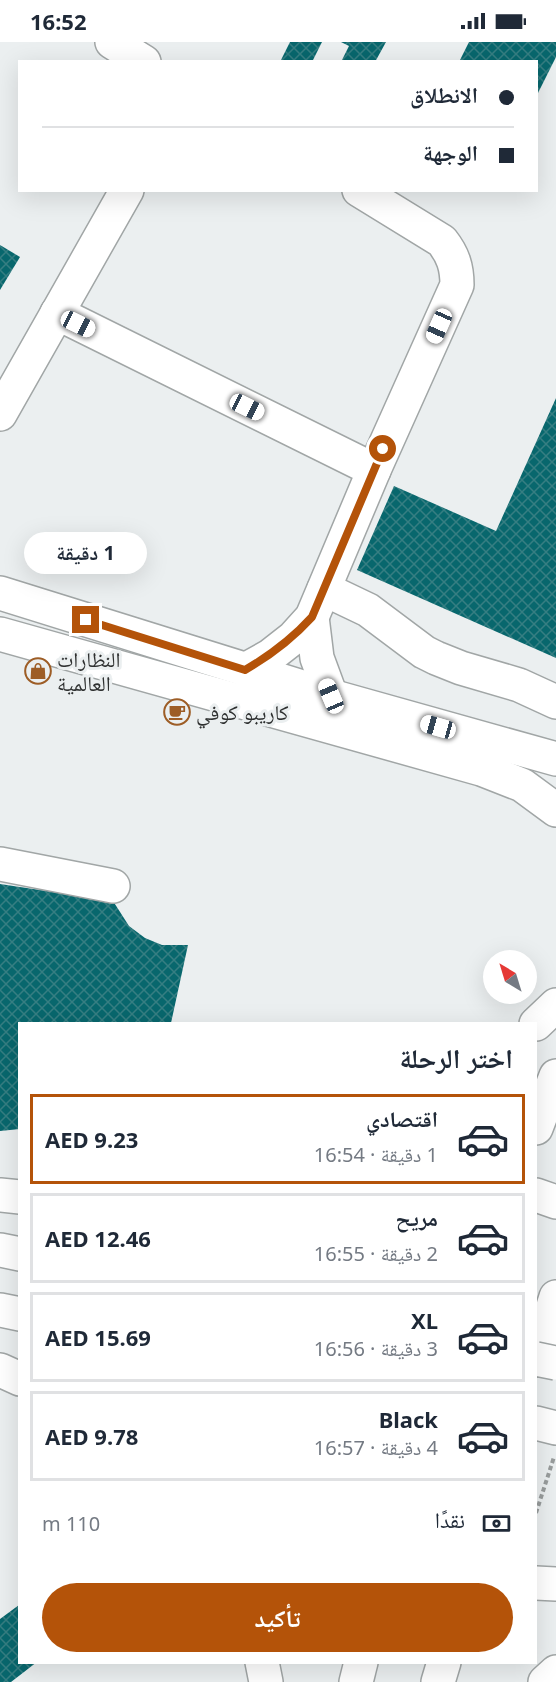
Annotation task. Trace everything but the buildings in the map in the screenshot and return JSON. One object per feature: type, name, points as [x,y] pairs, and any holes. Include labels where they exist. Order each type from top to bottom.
[{"type":"main road","points":[[112,42],[141,60]]},
{"type":"main road","points":[[0,414],[126,192]]},
{"type":"main road","points":[[245,670],[270,656],[293,638],[318,603],[374,470],[457,285],[457,274],[450,251],[442,241],[362,192]]},
{"type":"main road","points":[[57,313],[374,470]]},
{"type":"main road","points":[[0,593],[331,696],[556,759]]},
{"type":"main road","points":[[318,603],[340,594],[368,610],[436,658],[519,685],[556,702]]},
{"type":"main road","points":[[318,603],[317,658],[331,696]]},
{"type":"main road","points":[[0,634],[481,769],[522,785],[556,810]]},
{"type":"main road","points":[[0,864],[113,886]]},
{"type":"main road","points":[[537,1023],[556,1005]]},
{"type":"main road","points":[[537,1125],[556,1076]]},
{"type":"main road","points":[[0,1195],[18,1197]]},
{"type":"main road","points":[[537,1195],[556,1202]]},
{"type":"main road","points":[[0,1250],[18,1254]]},
{"type":"main road","points":[[537,1357],[556,1297]]},
{"type":"main road","points":[[0,1310],[18,1314]]},
{"type":"main road","points":[[537,1360],[556,1364]]},
{"type":"main road","points":[[0,1370],[18,1378]]},
{"type":"main road","points":[[537,1423],[556,1428]]},
{"type":"main road","points":[[537,1583],[556,1584]]},
{"type":"main road","points":[[262,1664],[266,1682]]},
{"type":"main road","points":[[356,1682],[360,1664]]},
{"type":"main road","points":[[438,1682],[443,1664]]},
{"type":"main road","points":[[545,1682],[556,1672]]},
{"type":"path","points":[[537,1510],[556,1452]]},
{"type":"place","name":"النظارات العالمية","points":[[38,671]]},
{"type":"place","name":"كاريبو كوفي","points":[[177,712]]},
{"type":"route","points":[[86,620],[245,670],[270,656],[293,638],[312,617],[383,449]]}]
